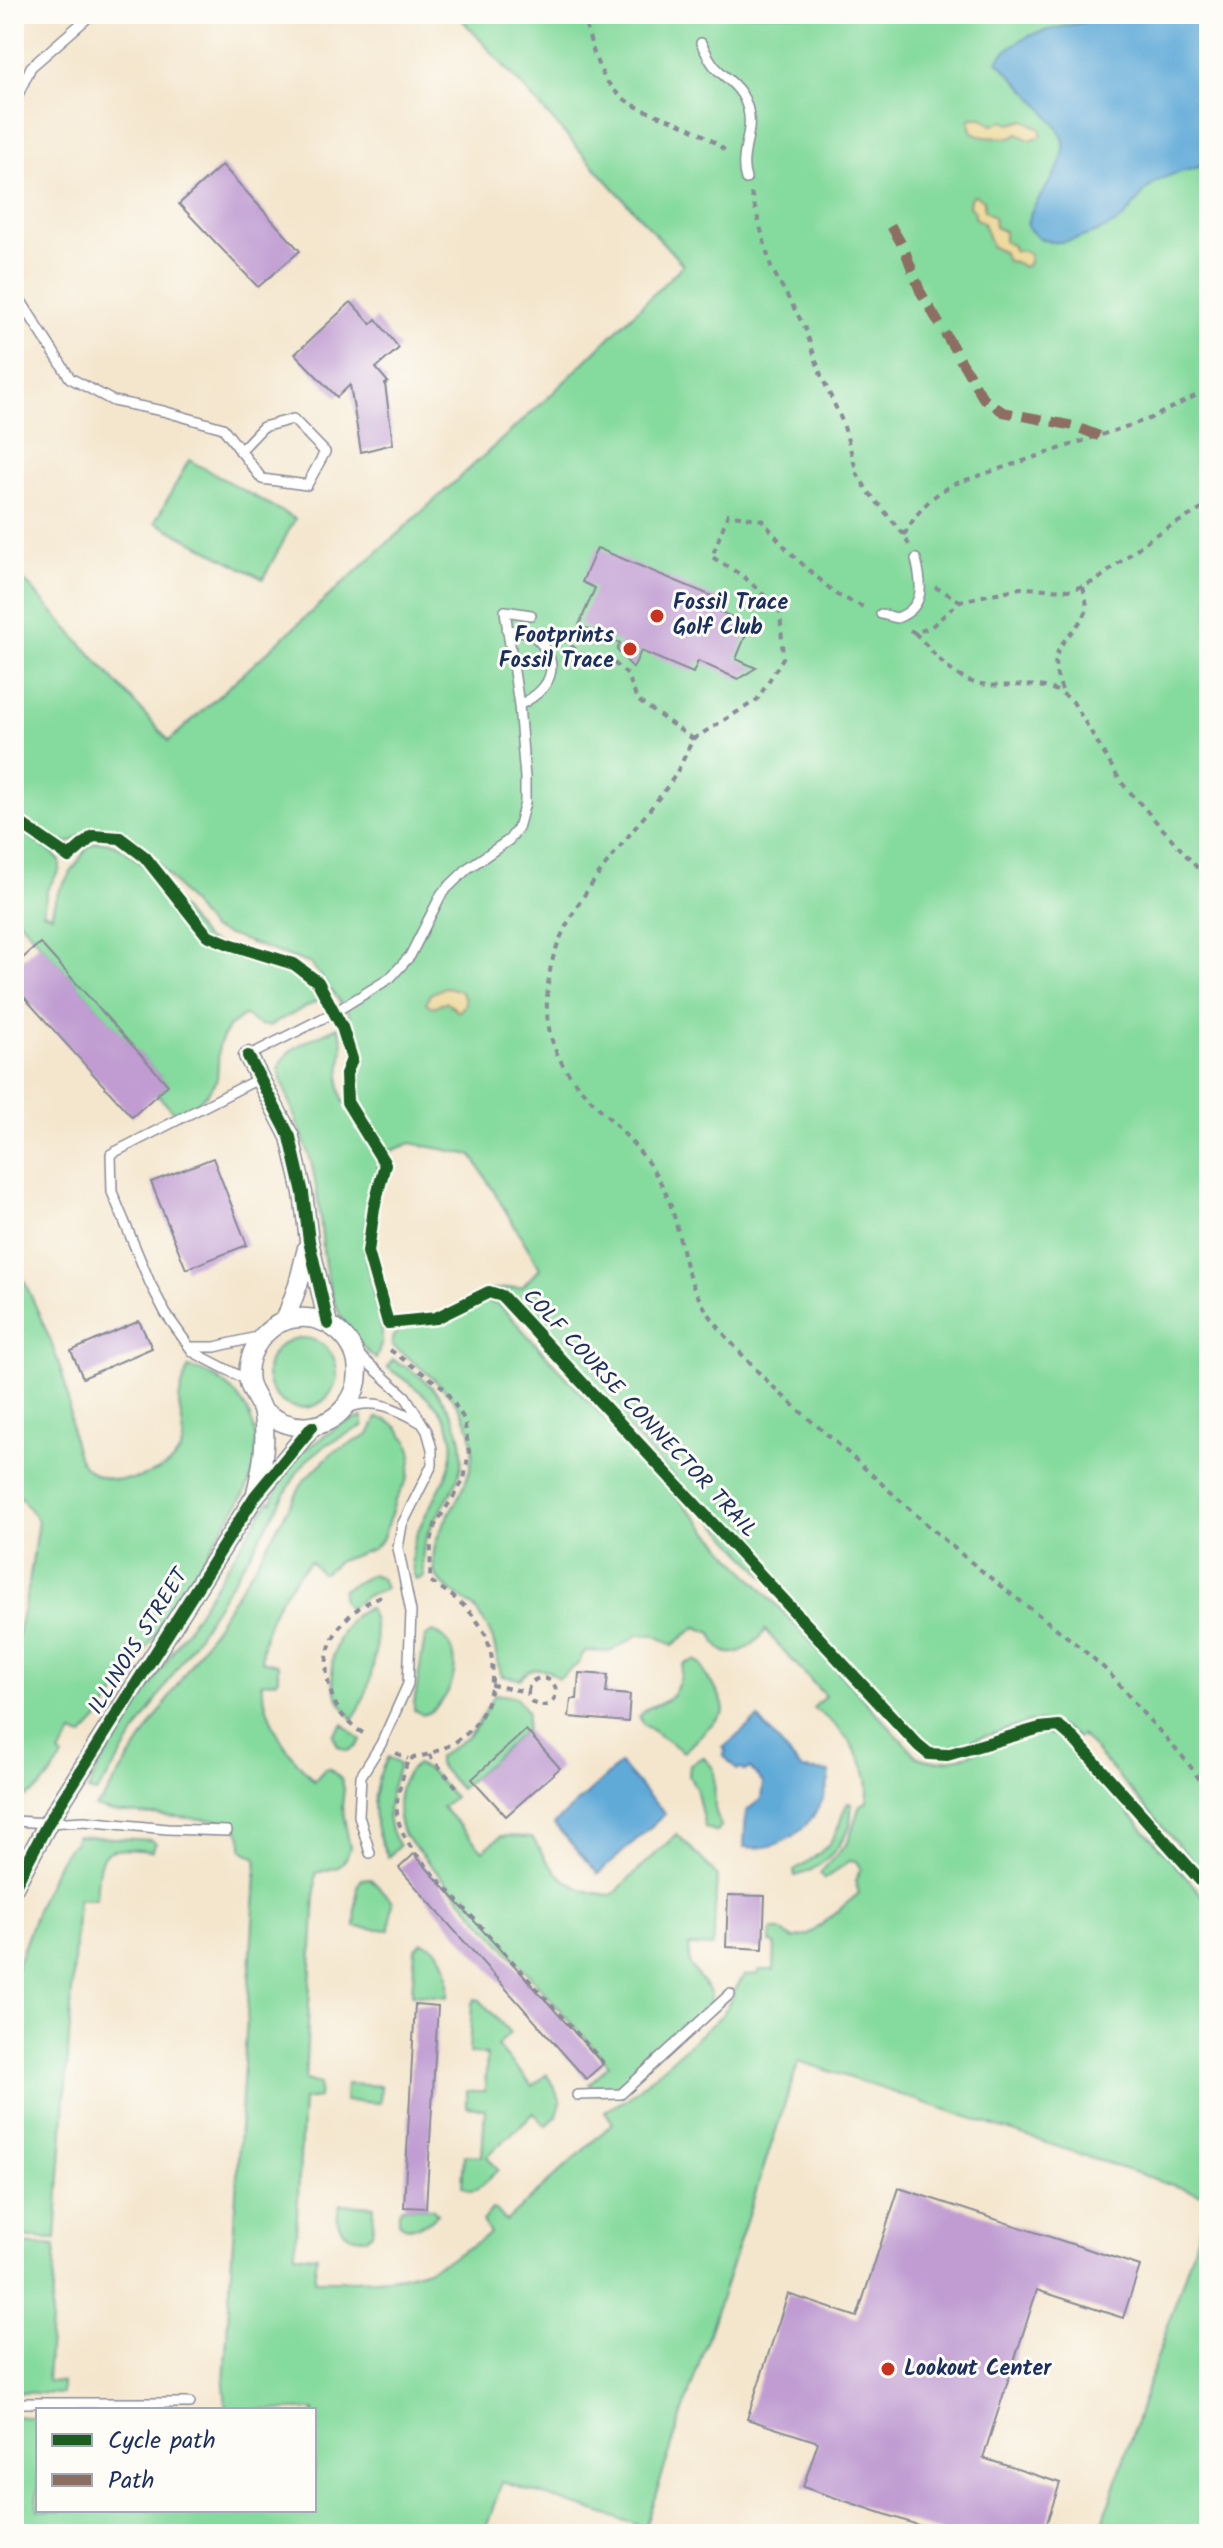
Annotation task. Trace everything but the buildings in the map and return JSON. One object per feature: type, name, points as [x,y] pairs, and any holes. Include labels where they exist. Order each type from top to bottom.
[{"type":"street","points":[[248,1056],[290,1137],[328,1324]]},
{"type":"street","points":[[285,1321],[309,1241]]},
{"type":"street","points":[[299,1318],[328,1324],[342,1334],[352,1348],[358,1379],[353,1395],[343,1410],[329,1421],[312,1427],[294,1427],[277,1421],[263,1411],[254,1397],[249,1382],[251,1357],[263,1335],[285,1321],[299,1318]]},
{"type":"street","points":[[255,1496],[266,1449],[263,1411]]},
{"type":"street","name":"ILLINOIS STREET","points":[[14,1887],[48,1823],[255,1496],[312,1427]]},
{"type":"lane","points":[[14,103],[31,67],[92,14]]},
{"type":"lane","points":[[701,43],[715,66],[731,79],[746,102],[750,125],[742,169],[746,179]]},
{"type":"lane","points":[[14,282],[19,298],[70,378],[113,401],[223,428],[240,451],[262,479],[307,485],[325,452],[293,419],[263,427],[240,451]]},
{"type":"lane","points":[[881,614],[897,618],[916,607],[922,594],[916,559]]},
{"type":"lane","points":[[248,1056],[335,1012],[390,978],[410,956],[442,893],[468,868],[509,840],[518,828],[525,803],[519,705],[505,611],[531,615]]},
{"type":"lane","points":[[507,630],[529,632],[539,639],[553,667],[536,697],[519,705]]},
{"type":"lane","points":[[249,1382],[193,1352],[166,1314],[112,1192],[111,1154],[260,1078]]},
{"type":"lane","points":[[190,1347],[215,1347],[263,1335]]},
{"type":"lane","points":[[352,1348],[405,1396],[430,1439],[432,1465],[402,1525],[398,1548],[411,1612],[408,1684],[381,1744],[361,1776],[359,1816],[370,1853]]},
{"type":"lane","points":[[343,1410],[364,1402],[374,1403],[423,1424]]},
{"type":"lane","points":[[14,1821],[84,1821],[227,1831]]},
{"type":"lane","points":[[577,2095],[621,2094],[730,1994]]},
{"type":"lane","points":[[14,2403],[190,2403]]},
{"type":"path","points":[[582,14],[600,67],[612,87],[631,104],[657,117],[687,126],[711,140],[729,153],[746,179],[771,267],[805,328],[821,375],[843,423],[857,473],[904,535],[928,580],[939,591],[960,601]]},
{"type":"path","points":[[904,535],[930,499],[954,484],[1149,419],[1209,389]]},
{"type":"path","points":[[915,633],[931,627],[960,601],[1020,588],[1059,591],[1083,587],[1106,574],[1153,536],[1209,505]]},
{"type":"path","points":[[1209,881],[1121,782],[1073,702],[1063,692],[1036,685],[969,681],[957,675],[915,633],[837,595],[790,553],[762,520],[728,514],[712,557],[743,576],[780,610],[783,658],[757,700],[693,739],[670,784],[594,882],[562,934],[550,968],[546,1003],[551,1037],[559,1061],[573,1082],[605,1112],[650,1166],[673,1207],[690,1278],[700,1300],[745,1358],[788,1401],[934,1532],[1107,1672],[1186,1757],[1209,1796]]},
{"type":"path","points":[[1063,692],[1057,677],[1055,657],[1086,612],[1083,587]]},
{"type":"path","points":[[531,615],[589,660],[613,662],[628,675],[637,700],[693,739]]},
{"type":"path","points":[[383,1363],[390,1343],[444,1388],[464,1419],[469,1452],[464,1480],[435,1525],[431,1542],[430,1581]]},
{"type":"path","points":[[422,1584],[430,1581]]},
{"type":"path","points":[[396,1753],[408,1759],[429,1755],[466,1735],[484,1709],[491,1685],[493,1666],[484,1632],[458,1599],[430,1581]]},
{"type":"path","points":[[363,1733],[352,1727],[334,1706],[324,1672],[332,1639],[341,1624],[362,1604],[381,1596]]},
{"type":"path","points":[[544,1677],[553,1682],[557,1691],[551,1703],[543,1706],[531,1700],[528,1692],[535,1679],[544,1677]]},
{"type":"path","points":[[491,1685],[528,1692]]},
{"type":"path","points":[[429,1755],[460,1791]]},
{"type":"path","points":[[408,1759],[394,1806],[400,1832],[414,1852],[607,2067]]},
{"type":"green space","name":"Fossil Trace Golf Club","points":[[457,14],[1209,14],[1209,1880],[1081,1734],[1078,1738],[1056,1725],[1030,1722],[938,1751],[926,1750],[504,1295],[491,1290],[522,1287],[540,1268],[472,1155],[411,1143],[388,1152],[367,1118],[363,1117],[350,1085],[355,1042],[348,1021],[349,1014],[311,964],[211,929],[148,850],[118,834],[95,827],[71,842],[56,842],[14,814],[14,569],[169,741],[554,392],[683,265]]},
{"type":"green space","points":[[189,460],[295,519],[263,579],[155,522]]},
{"type":"green space","points":[[14,827],[60,861],[60,869],[47,890],[43,912],[52,915],[57,895],[85,852],[91,845],[104,842],[120,847],[153,876],[205,939],[285,967],[300,975],[323,998],[269,1026],[259,1025],[245,1015],[228,1027],[219,1045],[217,1079],[207,1094],[179,1117],[157,1095],[167,1085],[14,915]]},
{"type":"green space","points":[[338,1027],[343,1044],[341,1093],[349,1112],[372,1146],[378,1165],[365,1244],[367,1268],[382,1330],[382,1342],[376,1359],[355,1337],[340,1314],[331,1291],[311,1162],[279,1069],[294,1048]]},
{"type":"green space","points":[[14,1258],[61,1372],[77,1453],[91,1472],[116,1480],[133,1479],[158,1471],[173,1461],[183,1439],[179,1399],[188,1368],[219,1380],[231,1390],[249,1416],[256,1447],[254,1468],[245,1493],[98,1720],[82,1737],[73,1733],[59,1754],[63,1758],[37,1791],[14,1799],[14,1651],[28,1590],[38,1521],[14,1488]]},
{"type":"green space","points":[[484,1301],[499,1305],[916,1756],[934,1761],[953,1759],[1030,1733],[1048,1734],[1066,1742],[1209,1903],[1209,2197],[799,2061],[645,2527],[502,2482],[484,2534],[14,2534],[14,2416],[36,2418],[36,2512],[316,2512],[316,2408],[226,2408],[224,2383],[257,1858],[242,1850],[239,1833],[227,1821],[113,1812],[95,1807],[102,1801],[255,1565],[305,1479],[333,1452],[369,1435],[377,1418],[397,1427],[408,1441],[412,1454],[408,1478],[395,1502],[382,1540],[373,1549],[339,1561],[324,1573],[310,1561],[276,1606],[266,1632],[261,1661],[278,1665],[276,1681],[261,1683],[273,1725],[286,1748],[314,1781],[329,1768],[341,1779],[344,1788],[342,1807],[350,1848],[346,1859],[338,1867],[316,1873],[305,2080],[320,2084],[319,2098],[303,2100],[295,2254],[317,2256],[314,2280],[370,2280],[411,2274],[442,2262],[490,2234],[482,2221],[492,2209],[506,2221],[613,2123],[605,2111],[627,2099],[721,2016],[745,1975],[758,1974],[759,1970],[774,1970],[775,1944],[770,1943],[771,1930],[780,1930],[793,1939],[809,1935],[859,1893],[855,1881],[861,1868],[857,1861],[851,1860],[824,1879],[820,1873],[848,1842],[860,1805],[867,1802],[866,1774],[861,1760],[845,1736],[813,1708],[825,1696],[765,1630],[753,1644],[734,1653],[722,1650],[712,1633],[696,1627],[673,1645],[654,1635],[638,1635],[612,1651],[584,1652],[578,1664],[559,1678],[539,1669],[529,1671],[520,1679],[502,1676],[493,1640],[484,1622],[475,1609],[446,1587],[435,1573],[435,1546],[467,1478],[472,1454],[470,1432],[450,1395],[393,1346],[392,1338],[400,1328],[445,1318]]},
{"type":"green space","points":[[302,1338],[327,1348],[337,1373],[327,1398],[302,1408],[277,1398],[267,1373],[277,1348]]},
{"type":"green space","points":[[393,1360],[424,1380],[438,1394],[457,1425],[461,1443],[462,1461],[457,1480],[427,1535],[424,1577],[416,1580],[412,1558],[416,1536],[447,1473],[452,1452],[450,1429],[436,1406],[387,1367]]},
{"type":"green space","points":[[363,1417],[363,1426],[327,1444],[297,1473],[258,1541],[105,1781],[96,1793],[88,1791],[95,1773],[269,1501],[272,1502],[282,1475],[299,1454],[340,1425]]},
{"type":"green space","points":[[372,1574],[381,1578],[385,1589],[368,1595],[348,1609],[342,1600],[342,1590]]},
{"type":"green space","points":[[369,1608],[375,1634],[373,1665],[365,1694],[353,1719],[337,1695],[333,1663],[344,1629],[359,1613]]},
{"type":"green space","points":[[433,1632],[452,1648],[454,1674],[443,1699],[423,1715],[414,1710],[414,1704],[425,1637]]},
{"type":"green space","points":[[695,1660],[701,1664],[720,1695],[724,1712],[684,1752],[643,1724],[639,1717],[646,1709],[671,1696],[684,1664]]},
{"type":"green space","points":[[495,1694],[516,1697],[527,1712],[526,1730],[460,1789],[438,1764],[438,1757],[466,1738],[476,1727]]},
{"type":"green space","points":[[343,1724],[361,1740],[356,1747],[347,1751],[338,1746],[333,1735]]},
{"type":"green space","points":[[388,1757],[399,1765],[388,1816],[399,1846],[388,1857],[378,1832],[374,1807],[377,1782]]},
{"type":"green space","points":[[703,1757],[714,1769],[715,1809],[721,1827],[717,1832],[705,1827],[696,1788],[689,1776],[690,1764]]},
{"type":"green space","points":[[416,1765],[429,1770],[454,1797],[442,1807],[483,1851],[501,1836],[532,1837],[555,1870],[584,1890],[612,1895],[677,1834],[717,1875],[713,1947],[688,1946],[690,1965],[711,1993],[710,2006],[615,2089],[593,2090],[589,2084],[609,2065],[404,1835],[399,1817],[399,1797],[404,1779]]},
{"type":"green space","points":[[848,1803],[851,1804],[850,1824],[839,1845],[819,1865],[795,1876],[794,1870],[814,1858],[830,1842]]},
{"type":"green space","points":[[76,1836],[151,1840],[156,1843],[152,1851],[121,1849],[106,1854],[99,1869],[96,1899],[78,1899],[56,2239],[14,2237],[14,1974],[42,1896],[58,1863],[75,1843]]},
{"type":"green space","points":[[370,1878],[392,1901],[390,1930],[355,1927],[357,1886],[362,1879]]},
{"type":"green space","points":[[422,1942],[438,1950],[446,1964],[448,1997],[412,1994],[415,1949]]},
{"type":"green space","points":[[475,1999],[480,2000],[510,2033],[497,2046],[533,2086],[547,2074],[561,2101],[557,2116],[546,2126],[534,2113],[487,2156],[498,2170],[476,2190],[470,2191],[462,2186],[464,2155],[482,2156],[485,2109],[467,2107],[467,2091],[485,2091],[487,2055],[469,2053],[472,2003]]},
{"type":"green space","points":[[346,2084],[381,2086],[380,2103],[345,2101]]},
{"type":"green space","points":[[1209,2201],[1209,2534],[1099,2534]]},
{"type":"green space","points":[[340,2204],[374,2206],[372,2233],[366,2238],[346,2233],[339,2224]]},
{"type":"green space","points":[[402,2207],[432,2208],[438,2214],[424,2224],[408,2227],[399,2222]]},
{"type":"green space","points":[[14,2244],[56,2246],[47,2381],[62,2382],[62,2394],[14,2392]]},
{"type":"sand","points":[[983,118],[992,125],[1025,120],[1040,129],[1042,136],[1029,140],[1018,134],[1011,138],[981,136],[971,131],[969,120]]},
{"type":"sand","points":[[975,195],[984,200],[984,210],[994,217],[995,227],[1004,231],[1004,241],[1012,245],[1015,251],[1025,251],[1030,255],[1028,265],[1023,267],[1007,261],[1002,251],[992,247],[983,223],[975,218],[974,211],[969,207],[970,198]]},
{"type":"sand","points":[[445,987],[462,993],[465,1004],[460,1011],[447,1002],[433,1007],[426,1003],[430,994]]},
{"type":"water","points":[[1109,14],[1209,14],[1209,163],[1157,181],[1122,219],[1108,227],[1068,241],[1048,241],[1032,232],[1027,226],[1028,219],[1060,165],[1064,142],[1045,112],[997,61],[1008,49],[1034,34]]},
{"type":"water","points":[[758,1718],[802,1770],[830,1772],[821,1802],[803,1828],[776,1844],[761,1848],[744,1847],[746,1811],[761,1799],[763,1783],[750,1768],[737,1770],[723,1755],[726,1751],[723,1748]]},
{"type":"water","points":[[620,1764],[665,1814],[598,1874],[554,1824]]},
{"type":"marked path","points":[[891,226],[904,248],[920,291],[983,398],[1003,412],[1074,426],[1099,436]]},
{"type":"cycle path","name":"COLF COURSE CONNECTOR TRAIL","points":[[14,819],[69,857],[93,836],[120,838],[145,857],[207,935],[294,964],[318,982],[342,1027],[352,1059],[346,1074],[347,1102],[385,1164],[374,1208],[368,1252],[388,1323],[436,1318],[489,1292],[502,1296],[918,1745],[929,1754],[947,1755],[1040,1728],[1059,1726],[1209,1890]]},
{"type":"cycle path","points":[[248,1056],[290,1137],[328,1324]]},
{"type":"cycle path","points":[[14,1887],[48,1823],[255,1496],[312,1427]]},
{"type":"place","name":"Fossil Trace Golf Club","points":[[657,616]]},
{"type":"place","name":"Footprints Fossil Trace","points":[[630,649]]},
{"type":"place","name":"Lookout Center","points":[[888,2369]]}]
